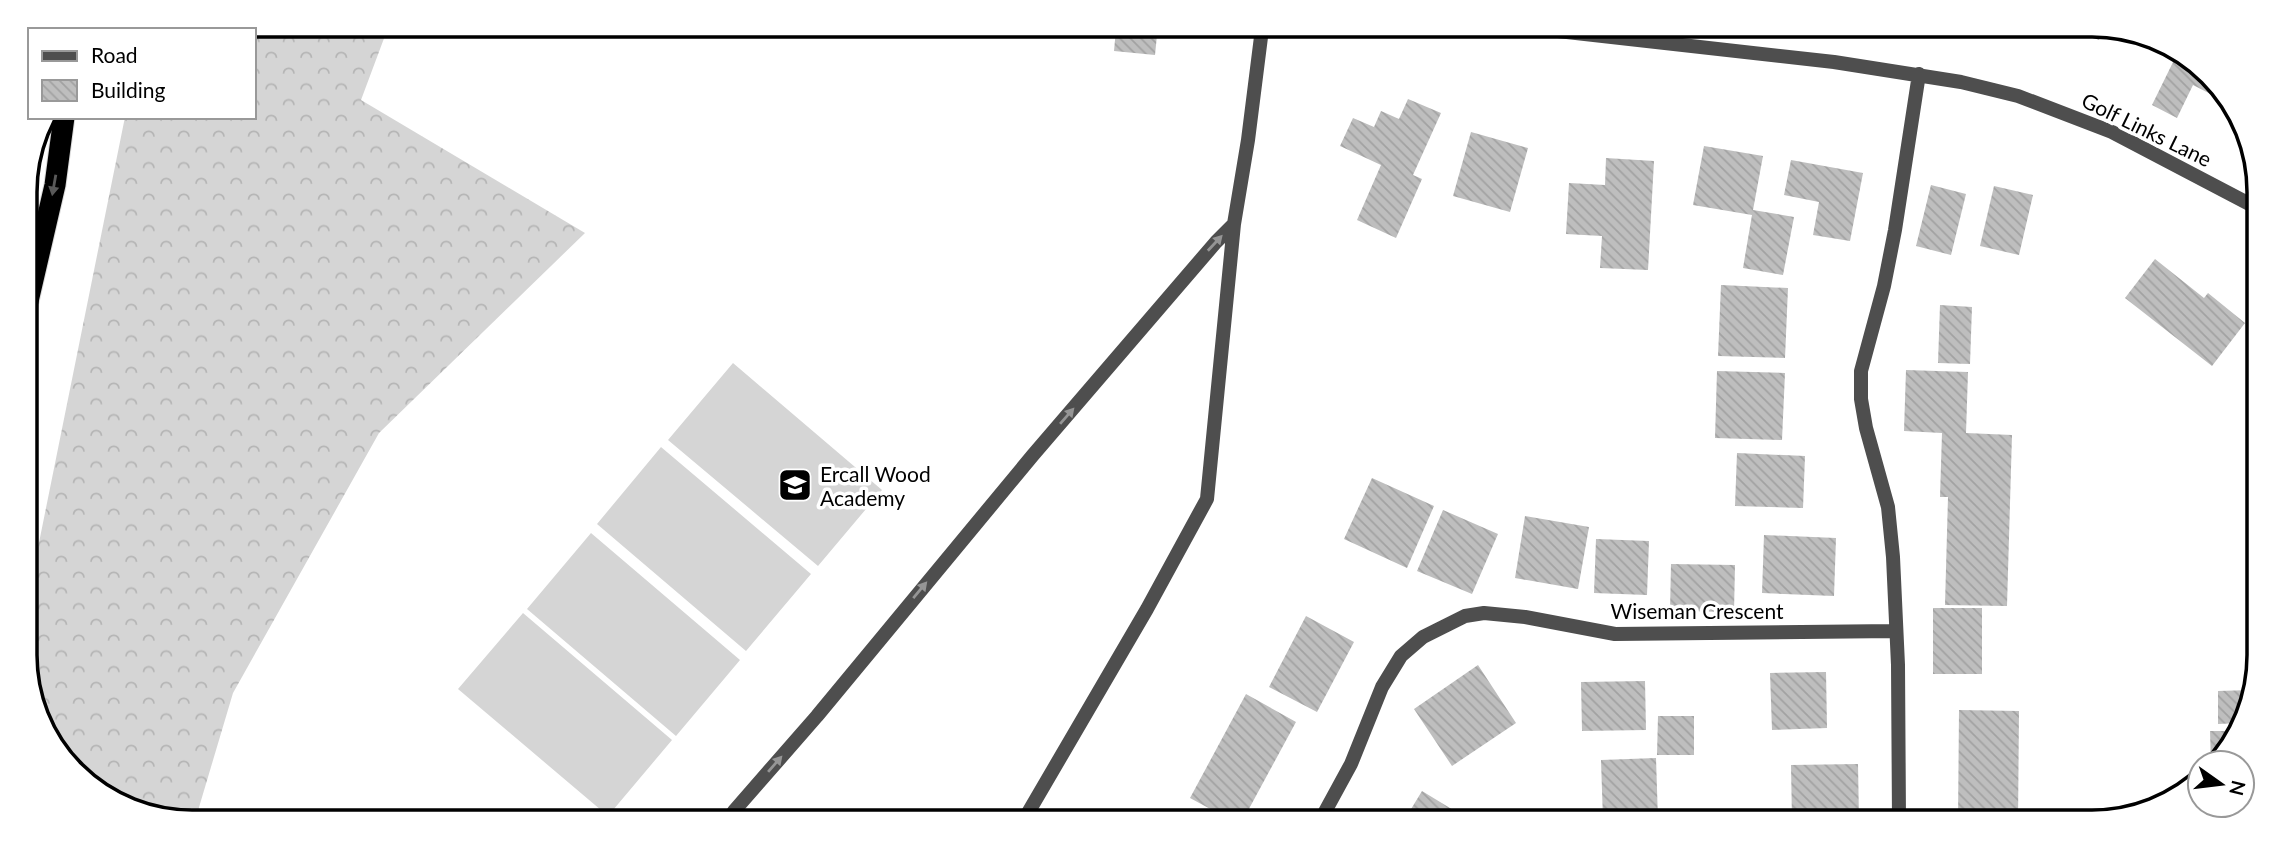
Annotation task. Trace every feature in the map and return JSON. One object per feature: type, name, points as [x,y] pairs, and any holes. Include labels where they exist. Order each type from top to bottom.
[{"type":"highway","points":[[37,263],[55,185],[64,119]]},
{"type":"street","points":[[1030,810],[1147,609],[1207,499],[1234,224],[1261,37]]},
{"type":"street","name":"Golf Links Lane","points":[[1611,37],[1919,74],[2018,96],[2092,122],[2247,202]]},
{"type":"street","points":[[1899,810],[1898,665],[1888,507],[1866,428],[1861,399],[1861,371],[1893,242],[1919,74]]},
{"type":"street","points":[[735,810],[817,716],[1033,455],[1234,224]]},
{"type":"street","name":"Wiseman Crescent","points":[[1326,810],[1350,764],[1382,687],[1401,656],[1423,637],[1465,616],[1484,613],[1525,617],[1615,634],[1895,631]]},
{"type":"green space","points":[[256,37],[385,37],[361,100],[585,233],[379,433],[233,693],[198,810],[161,807],[123,794],[89,772],[63,741],[45,705],[37,666],[37,553],[125,119],[256,119]]},
{"type":"green space","points":[[733,363],[882,490],[818,566],[668,440]]},
{"type":"green space","points":[[661,447],[811,574],[746,651],[597,524]]},
{"type":"green space","points":[[591,533],[740,660],[676,736],[527,609]]},
{"type":"green space","points":[[523,613],[672,740],[613,810],[601,810],[458,689]]},
{"type":"building","points":[[1115,37],[1157,37],[1155,55],[1114,51]]},
{"type":"building","points":[[2174,61],[2202,82],[2214,96],[2193,85],[2177,118],[2152,105]]},
{"type":"building","points":[[1408,99],[1441,113],[1413,175],[1422,179],[1396,238],[1357,220],[1381,165],[1340,146],[1353,118],[1374,127],[1381,111],[1399,119]]},
{"type":"building","points":[[1471,132],[1528,148],[1510,212],[1453,196]]},
{"type":"building","points":[[1704,146],[1763,156],[1753,210],[1794,217],[1783,275],[1743,268],[1752,215],[1693,205]]},
{"type":"building","points":[[1606,158],[1654,161],[1648,270],[1600,268],[1602,236],[1566,234],[1569,183],[1605,185]]},
{"type":"building","points":[[1791,160],[1863,173],[1850,241],[1813,235],[1819,202],[1784,195]]},
{"type":"building","points":[[1931,185],[1966,194],[1951,255],[1916,246]]},
{"type":"building","points":[[1994,186],[2033,195],[2019,255],[1980,246]]},
{"type":"building","points":[[2155,259],[2204,298],[2208,293],[2245,323],[2212,366],[2125,298]]},
{"type":"building","points":[[1721,285],[1788,288],[1785,358],[1718,356]]},
{"type":"building","points":[[1940,305],[1972,307],[1970,364],[1938,363]]},
{"type":"building","points":[[1906,370],[1968,372],[1966,433],[2012,435],[2007,606],[1945,605],[1948,497],[1940,497],[1942,433],[1904,431]]},
{"type":"building","points":[[1717,371],[1785,373],[1782,440],[1715,438]]},
{"type":"building","points":[[1737,453],[1805,456],[1803,508],[1735,506]]},
{"type":"building","points":[[1372,478],[1434,506],[1407,568],[1344,539]]},
{"type":"building","points":[[1443,510],[1498,534],[1472,594],[1417,571]]},
{"type":"building","points":[[1525,516],[1589,527],[1578,589],[1515,578]]},
{"type":"building","points":[[1764,535],[1836,538],[1834,596],[1762,593]]},
{"type":"building","points":[[1596,539],[1649,541],[1647,595],[1594,593]]},
{"type":"building","points":[[1671,564],[1735,565],[1734,612],[1670,611]]},
{"type":"building","points":[[1933,608],[1982,608],[1982,674],[1933,674]]},
{"type":"building","points":[[1306,616],[1354,642],[1317,712],[1269,687]]},
{"type":"building","points":[[1478,665],[1516,723],[1452,766],[1414,709]]},
{"type":"building","points":[[1826,672],[1827,728],[1772,730],[1770,673]]},
{"type":"building","points":[[1645,681],[1646,730],[1582,731],[1581,682]]},
{"type":"building","points":[[2243,690],[2231,723],[2218,724],[2218,691]]},
{"type":"building","points":[[1246,694],[1296,722],[1248,810],[1212,810],[1190,798]]},
{"type":"building","points":[[1959,710],[2019,711],[2018,810],[1958,810]]},
{"type":"building","points":[[1658,716],[1694,716],[1694,755],[1657,755]]},
{"type":"building","points":[[2210,731],[2227,731],[2215,749],[2211,749]]},
{"type":"building","points":[[1656,758],[1658,810],[1603,810],[1601,760]]},
{"type":"building","points":[[1858,764],[1859,810],[1792,810],[1791,765]]},
{"type":"building","points":[[1422,791],[1453,810],[1410,810]]},
{"type":"place","name":"Ercall Wood Academy","points":[[795,485]]}]
